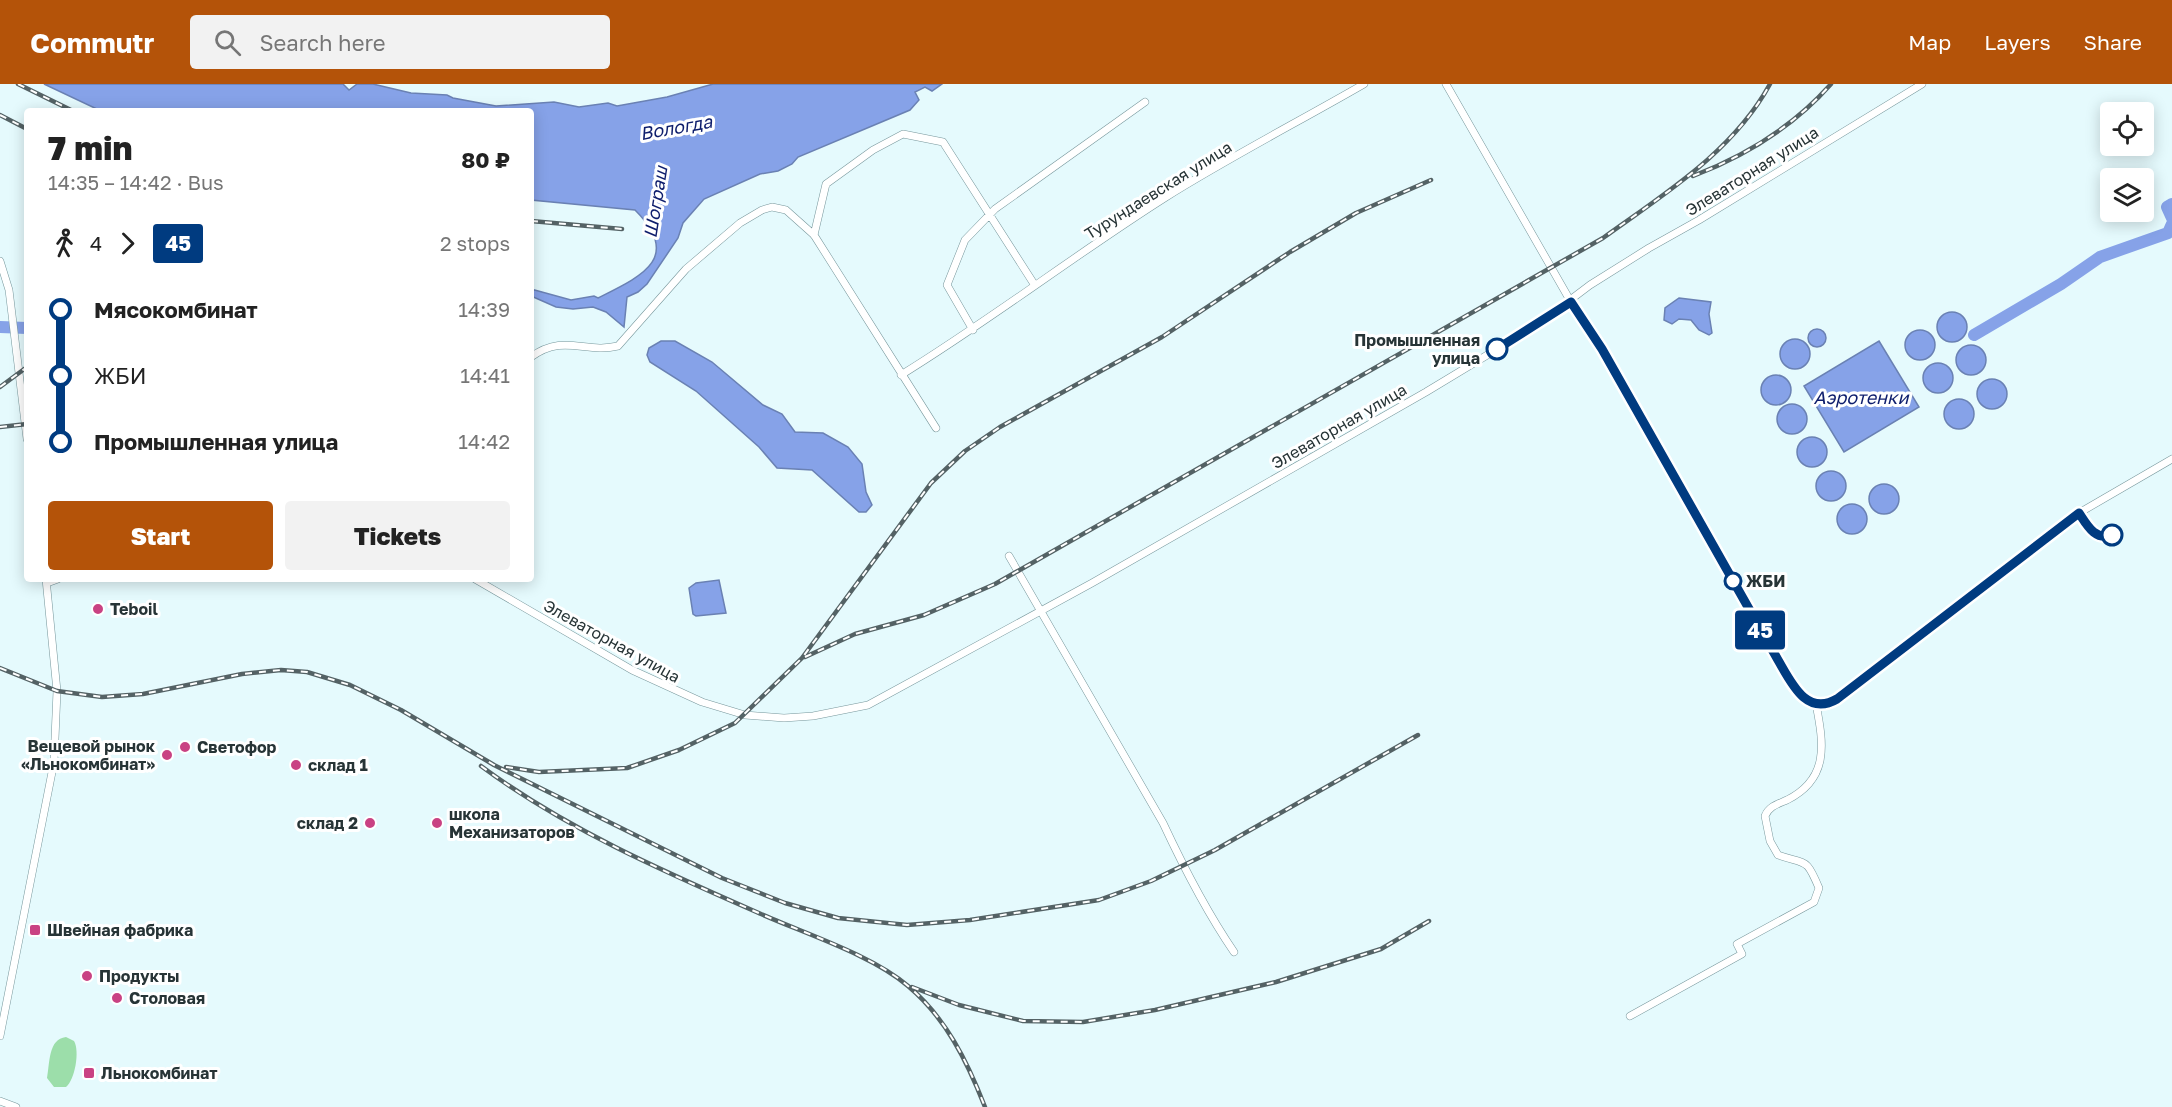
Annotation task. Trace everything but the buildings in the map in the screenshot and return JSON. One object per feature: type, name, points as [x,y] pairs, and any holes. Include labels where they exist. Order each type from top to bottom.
[{"type":"street","name":"Турундаевская улица","points":[[901,375],[973,330],[1034,284],[1167,196],[1364,84]]},
{"type":"street","points":[[1446,84],[1571,302],[1602,349],[1792,684],[1804,699],[1823,705],[1837,699],[2079,513],[2172,459]]},
{"type":"street","name":"Элеваторная улица","points":[[480,582],[625,666],[678,693],[745,715],[784,718],[823,714],[868,705],[1039,612],[1426,392],[1571,302],[1590,285],[1649,248],[1922,84]]},
{"type":"street","points":[[973,330],[947,285],[965,240],[990,214],[1145,102]]},
{"type":"street","points":[[814,235],[826,184],[873,150],[903,134],[943,142],[1034,284]]},
{"type":"street","points":[[534,356],[554,346],[572,344],[602,350],[618,346],[686,269],[740,222],[772,207],[786,210],[814,235],[936,428]]},
{"type":"street","points":[[0,261],[12,311],[24,415]]},
{"type":"street","points":[[1009,556],[1039,612],[1102,714],[1163,823],[1201,900],[1234,952]]},
{"type":"street","points":[[0,1036],[54,762],[57,691],[46,582]]},
{"type":"street","points":[[1630,1016],[1742,954],[1737,944],[1814,902],[1819,888],[1811,868],[1800,859],[1778,855],[1770,841],[1765,816],[1772,807],[1809,785],[1818,774],[1821,762],[1816,704]]},
{"type":"street","points":[[0,1101],[16,1107]]},
{"type":"green space","points":[[66,1037],[74,1041],[76,1046],[74,1072],[66,1087],[54,1087],[47,1078],[51,1053],[56,1042]]},
{"type":"water","name":"Вологда","points":[[44,84],[343,84],[349,90],[357,84],[373,84],[411,93],[447,95],[496,106],[554,102],[579,107],[608,103],[617,106],[667,97],[713,84],[942,84],[932,91],[925,87],[915,92],[919,100],[910,110],[798,157],[792,164],[778,171],[760,174],[704,199],[683,223],[678,238],[647,284],[638,292],[627,297],[624,327],[606,312],[593,307],[573,309],[556,307],[534,297],[534,290],[571,300],[594,296],[598,298],[642,273],[651,264],[656,253],[656,241],[649,227],[635,210],[534,200],[534,108],[95,108]]},
{"type":"water","points":[[1679,298],[1711,302],[1709,314],[1712,333],[1709,335],[1699,330],[1691,320],[1679,319],[1672,324],[1664,320],[1665,308]]},
{"type":"water","points":[[1952,312],[1958,313],[1966,321],[1966,333],[1958,341],[1952,342],[1946,341],[1938,333],[1937,327],[1938,321],[1946,313]]},
{"type":"water","points":[[1817,329],[1823,332],[1826,338],[1823,344],[1817,347],[1811,344],[1808,338],[1811,332]]},
{"type":"water","points":[[1920,330],[1926,331],[1934,339],[1934,351],[1926,359],[1920,360],[1914,359],[1906,351],[1905,345],[1906,339],[1914,331]]},
{"type":"water","points":[[1795,339],[1801,340],[1809,348],[1809,360],[1801,368],[1795,369],[1789,368],[1781,360],[1780,354],[1781,348],[1789,340]]},
{"type":"water","points":[[661,341],[675,341],[712,362],[763,405],[782,414],[795,432],[823,433],[848,447],[862,464],[866,492],[872,505],[866,512],[859,512],[812,470],[777,468],[759,447],[696,391],[650,362],[647,355],[649,348]]},
{"type":"water","name":"Аэротенки","points":[[1879,341],[1919,407],[1844,452],[1804,386]]},
{"type":"water","points":[[1971,345],[1977,346],[1985,354],[1985,366],[1977,374],[1971,375],[1965,374],[1957,366],[1956,360],[1957,354],[1965,346]]},
{"type":"water","points":[[1938,363],[1944,364],[1952,372],[1952,384],[1944,392],[1938,393],[1932,392],[1924,384],[1923,378],[1924,372],[1932,364]]},
{"type":"water","points":[[1776,375],[1782,376],[1790,384],[1790,396],[1782,404],[1776,405],[1770,404],[1762,396],[1761,390],[1762,384],[1770,376]]},
{"type":"water","points":[[1992,379],[1998,380],[2006,388],[2006,400],[1998,408],[1992,409],[1986,408],[1978,400],[1977,394],[1978,388],[1986,380]]},
{"type":"water","points":[[1959,399],[1965,400],[1973,408],[1973,420],[1965,428],[1959,429],[1953,428],[1945,420],[1944,414],[1945,408],[1953,400]]},
{"type":"water","points":[[1792,404],[1798,405],[1806,413],[1806,425],[1798,433],[1792,434],[1786,433],[1778,425],[1777,419],[1778,413],[1786,405]]},
{"type":"water","points":[[1812,437],[1818,438],[1826,446],[1826,458],[1818,466],[1812,467],[1806,466],[1798,458],[1797,452],[1798,446],[1806,438]]},
{"type":"water","points":[[1831,471],[1837,472],[1845,480],[1845,492],[1837,500],[1831,501],[1825,500],[1817,492],[1816,486],[1817,480],[1825,472]]},
{"type":"water","points":[[1884,484],[1890,485],[1898,493],[1898,505],[1890,513],[1884,514],[1878,513],[1870,505],[1869,499],[1870,493],[1878,485]]},
{"type":"water","points":[[1852,504],[1858,505],[1866,513],[1866,525],[1858,533],[1852,534],[1846,533],[1838,525],[1837,519],[1838,513],[1846,505]]},
{"type":"water","points":[[719,580],[726,613],[696,616],[693,614],[689,588],[696,583]]},
{"type":"waterway","points":[[2172,204],[2167,207],[2172,218]]},
{"type":"waterway","points":[[1974,335],[2061,284],[2100,257],[2168,233],[2172,224]]},
{"type":"waterway","name":"Шограш","points":[[0,327],[24,328]]},
{"type":"railway","points":[[18,84],[67,108]]},
{"type":"railway","points":[[805,657],[855,634],[924,615],[995,584],[1603,238],[1673,188],[1717,151],[1737,131],[1770,84]]},
{"type":"railway","points":[[1693,176],[1731,159],[1768,138],[1801,113],[1831,84]]},
{"type":"railway","points":[[0,115],[24,127]]},
{"type":"railway","points":[[506,767],[539,772],[627,768],[679,750],[735,723],[802,658],[931,483],[965,451],[1000,427],[1162,337],[1290,252],[1356,213],[1431,180]]},
{"type":"railway","points":[[534,221],[622,229]]},
{"type":"railway","points":[[0,387],[24,369]]},
{"type":"railway","points":[[0,427],[24,424]]},
{"type":"railway","points":[[0,668],[57,691],[102,697],[143,694],[242,674],[281,670],[307,672],[350,685],[401,710],[494,765],[722,878],[785,903],[838,918],[907,925],[970,920],[1099,900],[1151,881],[1215,850],[1418,735]]},
{"type":"railway","points":[[481,766],[547,810],[617,848],[779,922],[858,955],[893,975],[908,986],[934,1012],[944,1026],[963,1057],[985,1107]]},
{"type":"railway","points":[[912,987],[959,1005],[1023,1021],[1083,1022],[1155,1010],[1276,982],[1381,949],[1429,921]]},
{"type":"bus line","name":"45","points":[[1497,349],[1571,302],[1602,349],[1792,684],[1804,699],[1810,702],[1823,705],[1837,699],[2079,513],[2094,534],[2106,537],[2112,535]]},
{"type":"place","name":"Промышленная улица","points":[[1497,349]]},
{"type":"place","name":"ЖБИ","points":[[1733,581]]},
{"type":"place","name":"Teboil","points":[[98,609]]},
{"type":"place","name":"Светофор","points":[[185,747]]},
{"type":"place","name":"Вещевой рынок «Льнокомбинат»","points":[[167,755]]},
{"type":"place","name":"склад 1","points":[[296,765]]},
{"type":"place","name":"склад 2","points":[[370,823]]},
{"type":"place","name":"школа Механизаторов","points":[[437,823]]},
{"type":"place","name":"Швейная фабрика","points":[[35,930]]},
{"type":"place","name":"Продукты","points":[[87,976]]},
{"type":"place","name":"Столовая","points":[[117,998]]},
{"type":"place","name":"Льнокомбинат","points":[[89,1073]]}]
